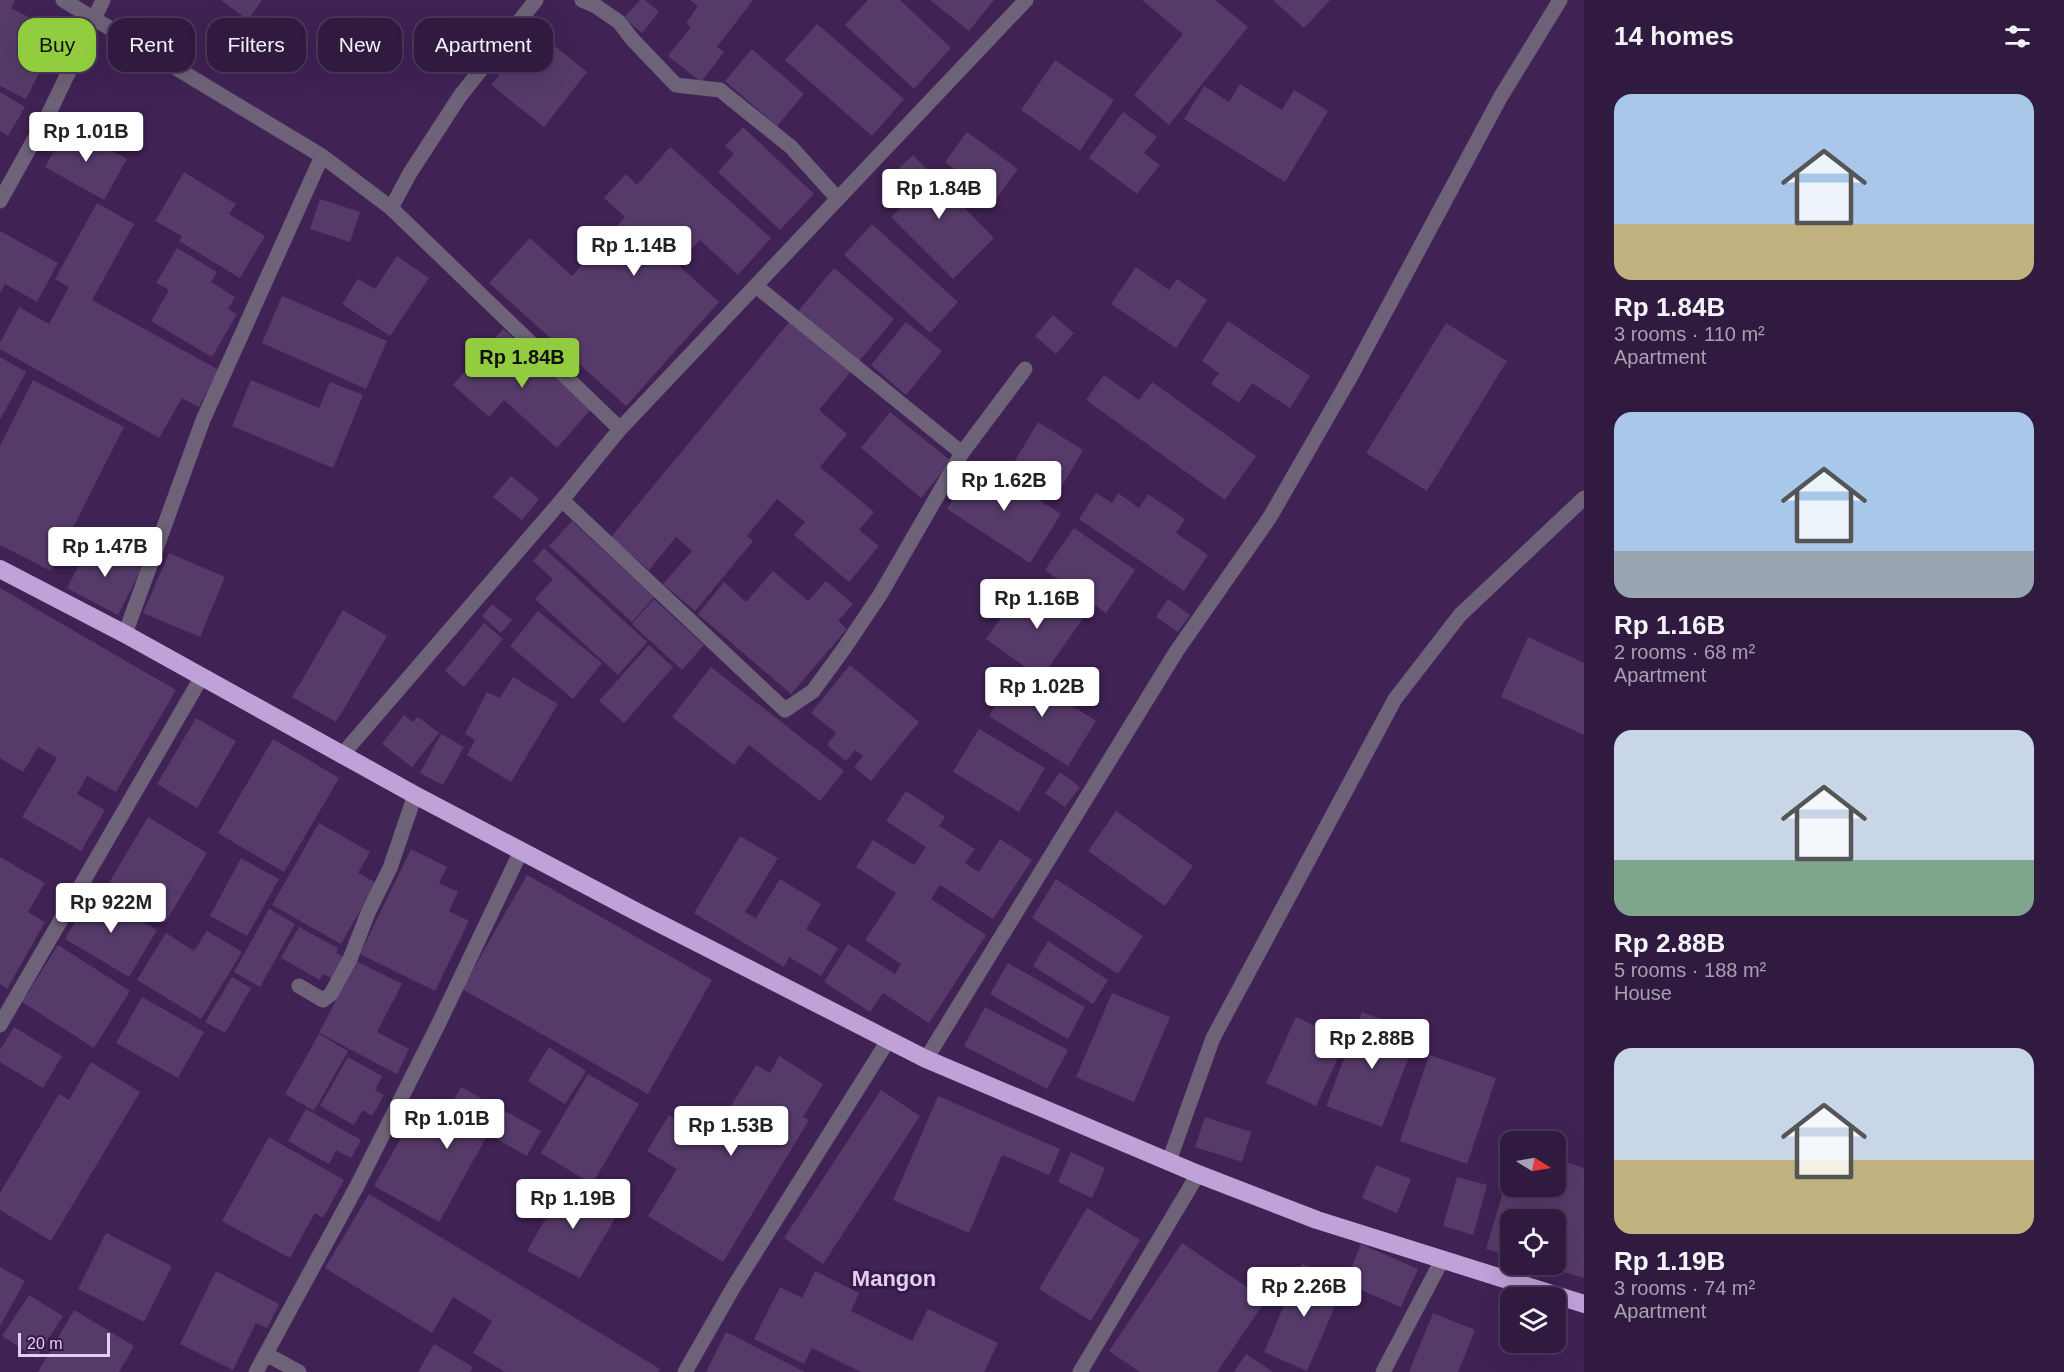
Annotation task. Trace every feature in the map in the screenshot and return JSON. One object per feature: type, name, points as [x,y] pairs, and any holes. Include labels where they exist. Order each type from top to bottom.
[{"type":"highway","points":[[0,569],[124,634],[341,756],[748,969],[926,1059],[1198,1174],[1317,1220],[1584,1304]]},
{"type":"street","points":[[63,0],[322,156],[392,208],[620,429]]},
{"type":"street","points":[[0,201],[49,113],[103,0]]},
{"type":"street","points":[[392,208],[410,173],[460,96],[536,0]]},
{"type":"street","points":[[582,0],[596,6],[619,22],[676,85],[720,90],[791,147],[838,200]]},
{"type":"street","points":[[341,756],[562,500],[620,429],[1026,0]]},
{"type":"street","points":[[926,1059],[1176,652],[1270,517],[1351,376],[1500,98],[1560,0]]},
{"type":"street","points":[[124,634],[203,420],[322,156]]},
{"type":"street","points":[[756,286],[962,453]]},
{"type":"street","points":[[562,500],[785,710],[813,691],[843,650],[880,595],[962,453],[1025,369]]},
{"type":"street","points":[[1169,1161],[1213,1038],[1395,699],[1460,615],[1584,498]]},
{"type":"street","points":[[0,1025],[201,678]]},
{"type":"street","points":[[298,986],[322,1000],[331,994],[350,959],[368,913],[390,868],[415,795]]},
{"type":"street","points":[[256,1372],[357,1186],[438,1025],[521,851]]},
{"type":"street","points":[[685,1372],[733,1288],[889,1039]]},
{"type":"street","points":[[1080,1372],[1198,1174]]},
{"type":"street","points":[[1383,1372],[1442,1260]]},
{"type":"street","points":[[266,1354],[299,1372]]},
{"type":"building","points":[[0,0],[15,0],[11,8],[30,18],[18,18],[18,72],[40,72],[26,99],[0,86]]},
{"type":"building","points":[[221,0],[262,0],[249,18],[245,18]]},
{"type":"building","points":[[640,0],[645,0],[659,12],[642,33],[624,18]]},
{"type":"building","points":[[690,0],[753,0],[717,47],[724,52],[701,82],[668,56],[691,27],[686,23],[698,6]]},
{"type":"building","points":[[868,0],[900,0],[951,48],[914,89],[845,25]]},
{"type":"building","points":[[930,0],[994,0],[969,31]]},
{"type":"building","points":[[1142,0],[1215,0],[1248,27],[1169,125],[1134,95],[1183,34]]},
{"type":"building","points":[[1273,0],[1330,0],[1304,28]]},
{"type":"building","points":[[817,24],[904,99],[872,136],[785,60]]},
{"type":"building","points":[[553,45],[587,72],[544,127],[491,85],[501,72],[553,72]]},
{"type":"building","points":[[752,49],[804,94],[777,126],[725,81]]},
{"type":"building","points":[[1055,60],[1114,100],[1080,151],[1021,110]]},
{"type":"building","points":[[1240,84],[1282,110],[1294,90],[1328,111],[1285,182],[1184,119],[1204,86],[1229,102]]},
{"type":"building","points":[[0,92],[25,107],[8,136],[0,131]]},
{"type":"building","points":[[1123,112],[1157,137],[1144,153],[1160,165],[1137,194],[1089,158]]},
{"type":"building","points":[[68,126],[127,159],[104,200],[45,167]]},
{"type":"building","points":[[743,127],[814,194],[780,230],[718,172],[734,154],[725,146]]},
{"type":"building","points":[[967,132],[1018,169],[996,199],[945,162]]},
{"type":"building","points":[[670,147],[771,238],[738,275],[700,240],[688,253],[666,233],[656,245],[719,302],[626,406],[489,283],[530,238],[572,276],[625,217],[604,198],[626,174],[637,185]]},
{"type":"building","points":[[913,155],[994,238],[953,279],[891,217],[914,194],[894,173]]},
{"type":"building","points":[[184,172],[236,204],[229,214],[265,236],[240,278],[179,241],[182,236],[155,221]]},
{"type":"building","points":[[320,199],[360,212],[350,242],[310,229]]},
{"type":"building","points":[[97,203],[134,224],[92,300],[219,370],[199,407],[182,398],[159,438],[0,349],[0,343],[19,307],[49,324],[69,287],[55,279]]},
{"type":"building","points":[[872,224],[958,302],[930,333],[844,255]]},
{"type":"building","points":[[0,231],[58,263],[37,302],[5,284],[0,293]]},
{"type":"building","points":[[177,248],[217,272],[211,282],[235,297],[228,309],[237,314],[212,357],[151,321],[169,290],[156,283]]},
{"type":"building","points":[[397,256],[429,278],[390,336],[342,304],[358,279],[375,289]]},
{"type":"building","points":[[1136,267],[1169,290],[1177,279],[1207,300],[1176,348],[1111,304]]},
{"type":"building","points":[[834,268],[894,319],[819,410],[847,434],[820,467],[874,512],[859,530],[879,546],[849,582],[794,535],[805,522],[777,499],[747,536],[753,541],[695,611],[663,584],[692,551],[676,537],[649,570],[611,537]]},
{"type":"building","points":[[282,296],[387,341],[366,389],[262,343]]},
{"type":"building","points":[[1053,315],[1074,333],[1056,354],[1035,336]]},
{"type":"building","points":[[1228,321],[1310,376],[1290,408],[1252,383],[1239,403],[1211,384],[1219,373],[1202,361]]},
{"type":"building","points":[[906,322],[942,351],[906,395],[871,365]]},
{"type":"building","points":[[1446,323],[1507,361],[1427,491],[1366,453]]},
{"type":"building","points":[[503,329],[591,409],[557,448],[504,400],[489,417],[453,385]]},
{"type":"building","points":[[0,357],[26,372],[0,420]]},
{"type":"building","points":[[1104,375],[1139,400],[1152,382],[1256,456],[1225,500],[1086,400]]},
{"type":"building","points":[[33,380],[124,427],[51,571],[0,545],[0,446]]},
{"type":"building","points":[[251,380],[319,408],[330,382],[363,395],[333,468],[232,426]]},
{"type":"building","points":[[890,412],[951,461],[921,498],[861,448]]},
{"type":"building","points":[[1038,422],[1083,450],[1055,498],[1009,471]]},
{"type":"building","points":[[978,461],[1061,514],[1030,563],[947,509]]},
{"type":"building","points":[[511,476],[539,499],[522,520],[493,497]]},
{"type":"building","points":[[1096,493],[1112,503],[1118,493],[1139,508],[1148,494],[1185,519],[1176,533],[1208,555],[1184,591],[1079,519]]},
{"type":"building","points":[[572,521],[654,597],[632,622],[549,546]]},
{"type":"building","points":[[1074,528],[1135,570],[1106,613],[1045,570]]},
{"type":"building","points":[[91,542],[142,568],[118,615],[67,588]]},
{"type":"building","points":[[544,548],[647,642],[618,675],[535,599],[553,579],[533,561]]},
{"type":"building","points":[[169,553],[225,577],[200,637],[143,613]]},
{"type":"building","points":[[773,571],[808,601],[826,581],[853,604],[838,621],[847,629],[791,694],[698,614],[724,582],[746,602]]},
{"type":"building","points":[[1049,586],[1087,613],[1041,678],[986,639],[1016,596],[1033,608]]},
{"type":"building","points":[[0,588],[176,690],[116,792],[87,776],[77,794],[105,810],[81,851],[22,817],[57,758],[38,747],[23,772],[0,758]]},
{"type":"building","points":[[654,599],[704,645],[682,670],[632,624]]},
{"type":"building","points":[[1168,599],[1190,615],[1178,632],[1156,617]]},
{"type":"building","points":[[492,604],[512,620],[501,633],[482,616]]},
{"type":"building","points":[[343,610],[387,636],[336,722],[292,697]]},
{"type":"building","points":[[538,611],[602,663],[573,699],[510,646]]},
{"type":"building","points":[[484,623],[503,639],[464,687],[445,671]]},
{"type":"building","points":[[1528,637],[1584,663],[1584,735],[1501,697]]},
{"type":"building","points":[[649,645],[673,667],[624,723],[599,701]]},
{"type":"building","points":[[850,665],[919,722],[871,781],[854,767],[863,756],[855,750],[846,761],[827,745],[836,733],[811,713]]},
{"type":"building","points":[[711,667],[844,771],[820,801],[749,745],[734,765],[672,717]]},
{"type":"building","points":[[1017,671],[1096,721],[1068,766],[989,716]]},
{"type":"building","points":[[513,677],[558,704],[511,782],[467,755],[475,740],[465,734],[487,692],[500,698]]},
{"type":"building","points":[[404,715],[413,722],[418,717],[439,733],[412,767],[382,744]]},
{"type":"building","points":[[196,718],[236,741],[197,808],[157,784]]},
{"type":"building","points":[[979,729],[1045,768],[1019,812],[953,772]]},
{"type":"building","points":[[441,734],[464,747],[443,785],[420,773]]},
{"type":"building","points":[[273,739],[339,778],[284,872],[218,833]]},
{"type":"building","points":[[1060,772],[1080,787],[1065,807],[1045,793]]},
{"type":"building","points":[[906,791],[945,817],[939,826],[975,849],[965,863],[979,872],[1000,839],[1032,860],[993,919],[940,885],[931,899],[986,935],[929,1023],[883,993],[870,1012],[824,982],[848,944],[895,974],[901,964],[865,940],[896,893],[856,867],[873,840],[914,865],[926,847],[886,821]]},
{"type":"building","points":[[1116,811],[1193,866],[1165,906],[1088,851]]},
{"type":"building","points":[[148,817],[207,853],[165,923],[106,888]]},
{"type":"building","points":[[319,823],[370,852],[358,873],[376,883],[341,944],[272,905]]},
{"type":"building","points":[[740,836],[778,858],[745,912],[756,918],[780,879],[821,904],[806,929],[838,948],[821,976],[789,957],[784,967],[694,913]]},
{"type":"building","points":[[411,849],[447,867],[439,883],[458,892],[449,911],[469,921],[435,991],[360,954]]},
{"type":"building","points":[[0,857],[45,883],[28,912],[45,922],[7,989],[0,984]]},
{"type":"building","points":[[241,858],[279,879],[247,936],[210,916]]},
{"type":"building","points":[[527,875],[712,980],[648,1094],[462,989]]},
{"type":"building","points":[[1056,879],[1143,936],[1118,974],[1032,918]]},
{"type":"building","points":[[93,891],[157,930],[129,977],[65,939]]},
{"type":"building","points":[[269,909],[295,924],[260,987],[234,972]]},
{"type":"building","points":[[299,927],[338,948],[336,953],[345,958],[334,979],[323,974],[320,980],[281,958]]},
{"type":"building","points":[[207,931],[242,952],[201,1019],[137,980],[166,933],[194,951]]},
{"type":"building","points":[[1048,941],[1108,980],[1093,1004],[1033,966]]},
{"type":"building","points":[[58,945],[130,991],[94,1048],[22,1002]]},
{"type":"building","points":[[356,961],[402,984],[377,1032],[409,1049],[397,1074],[319,1033]]},
{"type":"building","points":[[1008,963],[1085,1007],[1068,1039],[990,994]]},
{"type":"building","points":[[232,977],[251,988],[225,1033],[205,1022]]},
{"type":"building","points":[[1112,993],[1170,1017],[1134,1102],[1076,1077]]},
{"type":"building","points":[[142,997],[204,1032],[178,1078],[116,1043]]},
{"type":"building","points":[[985,1007],[1068,1050],[1047,1089],[964,1046]]},
{"type":"building","points":[[1362,1012],[1418,1033],[1382,1127],[1326,1106]]},
{"type":"building","points":[[1296,1017],[1346,1040],[1316,1106],[1266,1083]]},
{"type":"building","points":[[14,1027],[62,1056],[43,1088],[0,1062],[0,1050]]},
{"type":"building","points":[[319,1034],[348,1051],[314,1111],[285,1094]]},
{"type":"building","points":[[549,1047],[586,1071],[565,1104],[528,1081]]},
{"type":"building","points":[[1429,1055],[1496,1078],[1467,1164],[1400,1141]]},
{"type":"building","points":[[779,1056],[823,1084],[803,1117],[809,1120],[723,1262],[648,1216],[677,1169],[647,1151],[669,1115],[692,1129],[705,1107],[723,1119],[756,1065],[770,1073]]},
{"type":"building","points":[[348,1057],[382,1076],[375,1090],[384,1095],[372,1116],[363,1110],[354,1125],[320,1106]]},
{"type":"building","points":[[91,1062],[140,1092],[51,1241],[0,1210],[0,1193],[59,1094],[69,1100]]},
{"type":"building","points":[[588,1074],[639,1104],[592,1184],[541,1153]]},
{"type":"building","points":[[461,1087],[541,1131],[527,1156],[488,1134],[439,1222],[374,1186],[423,1098],[447,1112]]},
{"type":"building","points":[[881,1090],[920,1116],[823,1264],[784,1238]]},
{"type":"building","points":[[938,1096],[1060,1149],[1049,1175],[1002,1155],[969,1233],[893,1200]]},
{"type":"building","points":[[306,1109],[361,1140],[351,1158],[336,1150],[329,1164],[288,1141]]},
{"type":"building","points":[[1205,1117],[1251,1132],[1242,1162],[1195,1147]]},
{"type":"building","points":[[269,1137],[344,1180],[323,1218],[315,1213],[290,1258],[222,1221]]},
{"type":"building","points":[[1071,1152],[1105,1168],[1092,1198],[1058,1182]]},
{"type":"building","points":[[1566,1162],[1584,1168],[1584,1278],[1566,1273],[1566,1209],[1500,1209],[1500,1253],[1486,1249],[1501,1197],[1566,1197]]},
{"type":"building","points":[[1376,1165],[1411,1179],[1397,1213],[1362,1198]]},
{"type":"building","points":[[1457,1177],[1487,1185],[1473,1235],[1443,1226]]},
{"type":"building","points":[[567,1181],[620,1210],[580,1278],[527,1251]]},
{"type":"building","points":[[369,1194],[660,1369],[658,1372],[505,1372],[473,1353],[492,1321],[453,1297],[432,1333],[325,1268]]},
{"type":"building","points":[[1087,1208],[1140,1240],[1091,1321],[1039,1289]]},
{"type":"building","points":[[106,1233],[172,1266],[144,1322],[78,1289]]},
{"type":"building","points":[[1182,1243],[1266,1300],[1217,1372],[1140,1372],[1109,1351]]},
{"type":"building","points":[[1361,1244],[1418,1269],[1401,1307],[1345,1283]]},
{"type":"building","points":[[1302,1264],[1345,1283],[1307,1371],[1264,1352]]},
{"type":"building","points":[[0,1267],[25,1281],[0,1326]]},
{"type":"building","points":[[216,1271],[279,1304],[267,1328],[256,1323],[233,1370],[180,1344]]},
{"type":"building","points":[[815,1271],[859,1293],[851,1311],[912,1341],[928,1309],[998,1343],[984,1372],[861,1372],[812,1348],[804,1364],[754,1339],[780,1287],[802,1298]]},
{"type":"building","points":[[29,1295],[63,1316],[36,1358],[2,1336]]},
{"type":"building","points":[[74,1310],[134,1346],[119,1372],[38,1372]]},
{"type":"building","points":[[1433,1313],[1475,1330],[1458,1372],[1409,1372]]},
{"type":"building","points":[[726,1332],[805,1372],[706,1372]]},
{"type":"building","points":[[434,1344],[473,1367],[470,1372],[418,1372]]},
{"type":"building","points":[[1246,1354],[1273,1372],[1234,1372]]},
{"type":"district","name":"Mangon","points":[[894,1278]]}]
